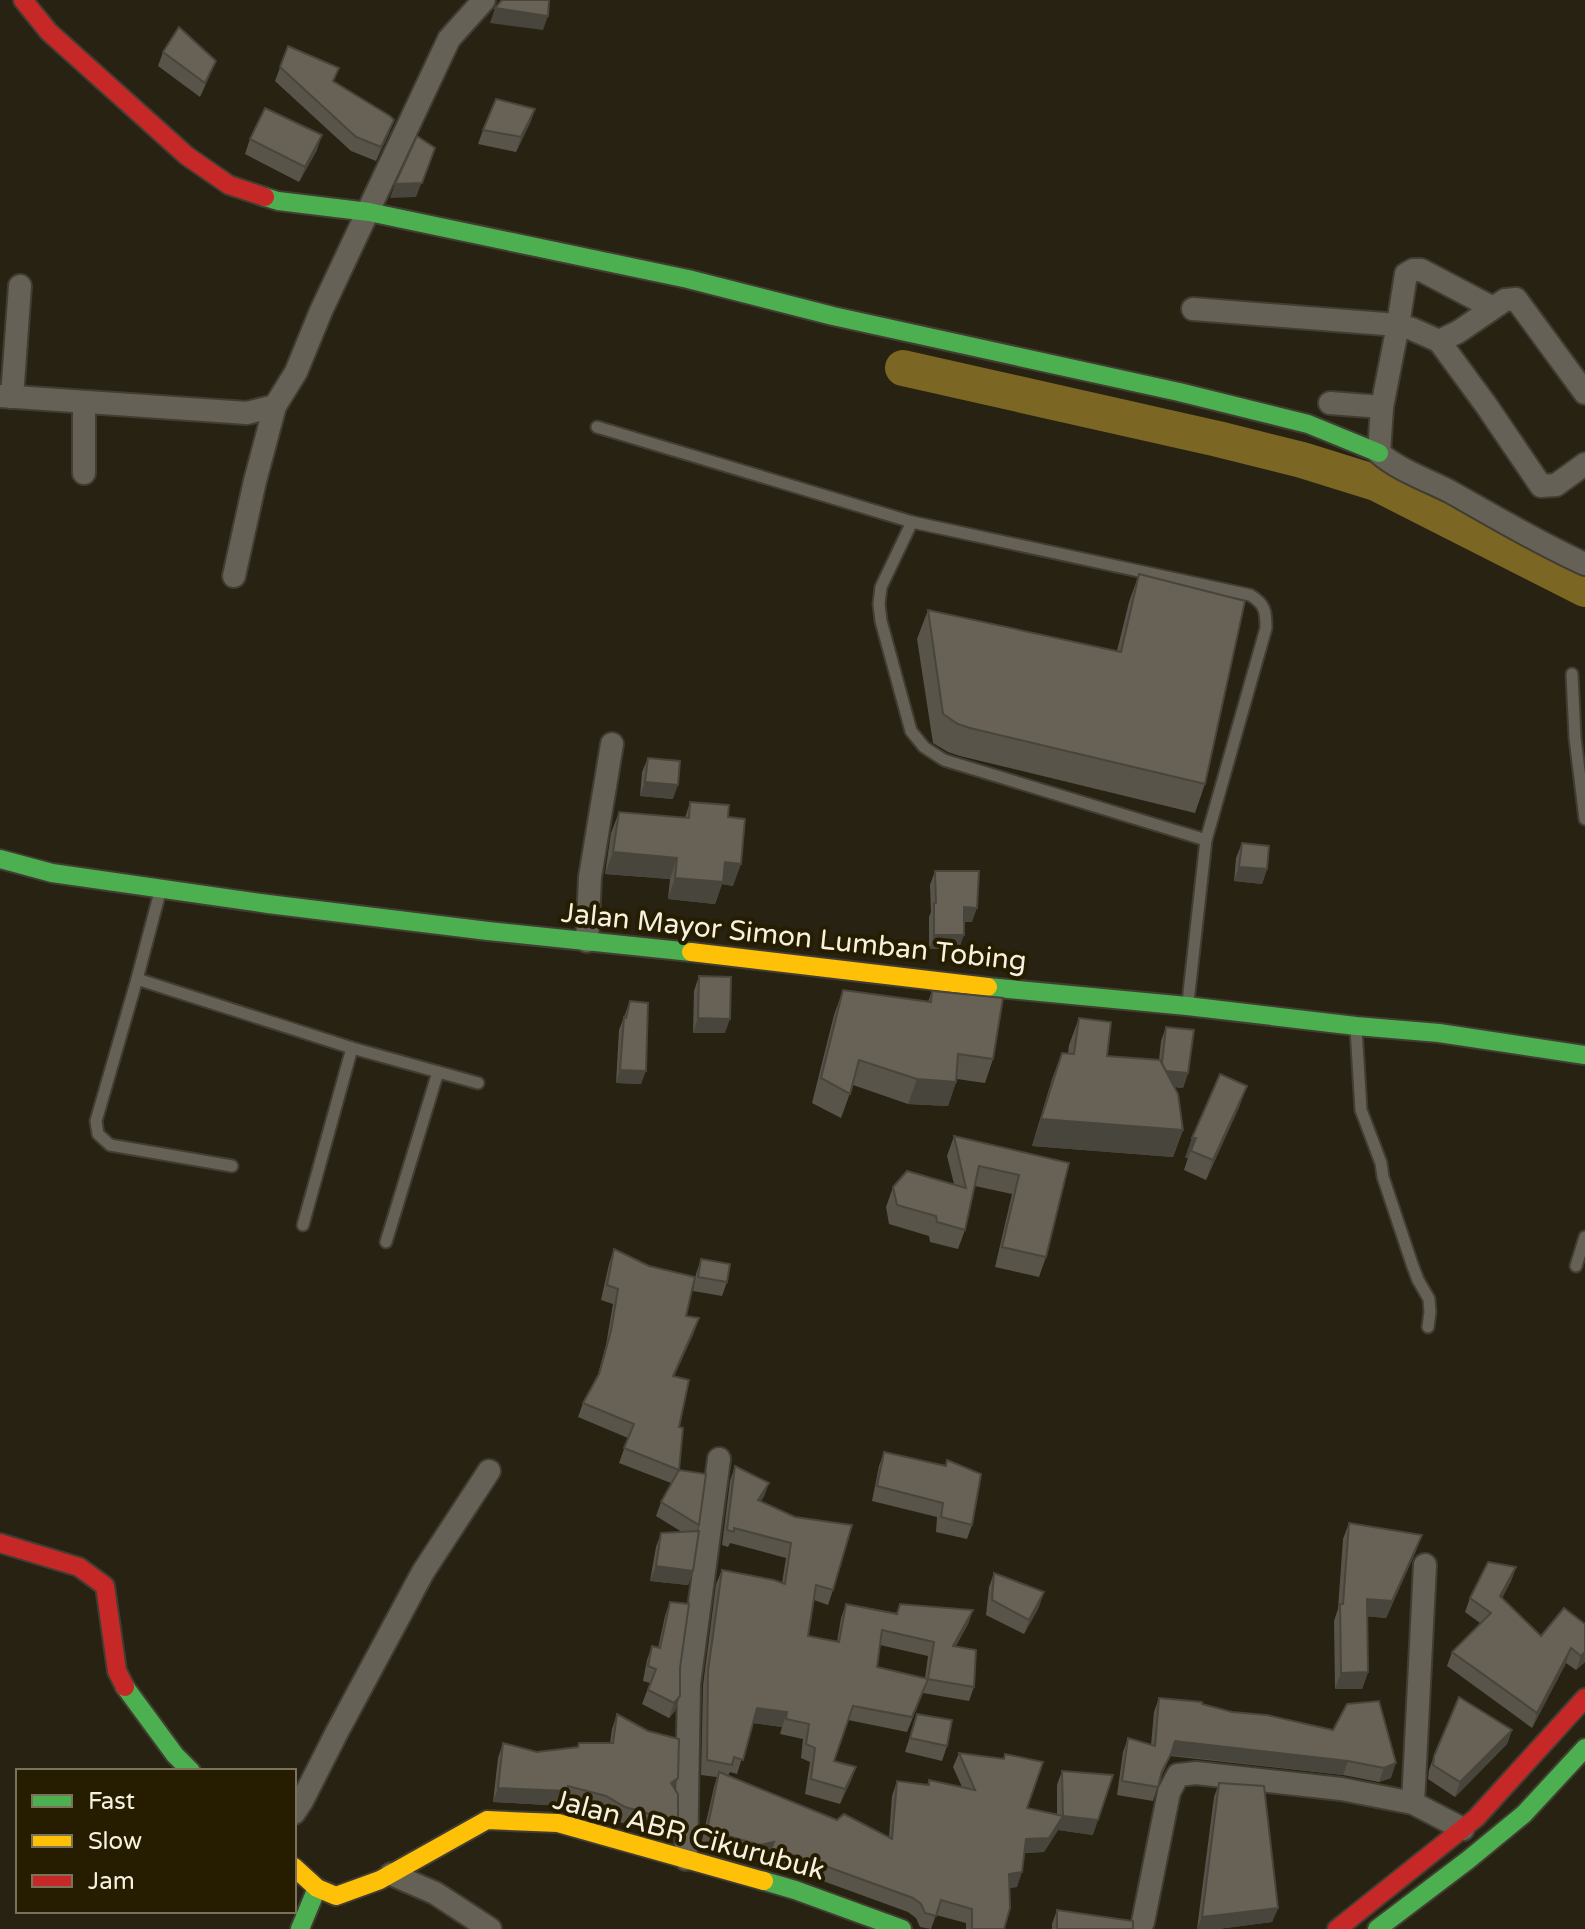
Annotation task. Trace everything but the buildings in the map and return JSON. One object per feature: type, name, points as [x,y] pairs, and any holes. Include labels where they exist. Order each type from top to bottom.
[{"type":"street","points":[[23,0],[49,32],[187,156],[229,185],[278,201],[369,212],[688,279],[833,316],[1308,424],[1379,453],[1391,463],[1445,489],[1552,550],[1585,564]]},
{"type":"street","points":[[234,576],[275,406],[296,372],[321,311],[449,39],[484,0]]},
{"type":"street","points":[[1379,453],[1382,407],[1406,274],[1421,270],[1493,308]]},
{"type":"street","points":[[20,286],[6,396],[247,413],[275,406]]},
{"type":"street","points":[[1439,341],[1505,300],[1516,299],[1585,393]]},
{"type":"street","points":[[1193,309],[1398,325],[1412,329],[1439,341],[1541,486],[1556,485],[1585,464]]},
{"type":"street","points":[[84,402],[84,473]]},
{"type":"street","points":[[1330,403],[1382,407]]},
{"type":"street","points":[[587,941],[590,877],[612,744]]},
{"type":"street","name":"Jalan Mayor Simon Lumban Tobing","points":[[0,859],[52,873],[268,904],[966,985],[1439,1033],[1585,1055]]},
{"type":"street","points":[[686,1859],[689,1684],[719,1459]]},
{"type":"street","points":[[296,1810],[423,1572],[489,1471]]},
{"type":"street","points":[[0,1543],[79,1567],[105,1586],[117,1671],[130,1695],[189,1769]]},
{"type":"street","points":[[1413,1803],[1425,1565]]},
{"type":"street","points":[[1337,1929],[1362,1922],[1476,1818],[1585,1698]]},
{"type":"street","points":[[1377,1929],[1524,1814],[1585,1748]]},
{"type":"street","points":[[1143,1922],[1169,1792],[1178,1775],[1196,1773],[1341,1789],[1413,1803],[1463,1829]]},
{"type":"street","name":"Jalan ABR Cikurubuk","points":[[296,1869],[334,1902],[487,1820],[558,1823],[795,1890],[902,1929]]},
{"type":"street","points":[[391,1874],[435,1893],[490,1929]]},
{"type":"street","points":[[300,1929],[317,1888]]},
{"type":"lane","points":[[597,427],[912,522],[1250,595],[1261,602],[1266,614],[1266,628],[1206,840],[1187,1006]]},
{"type":"lane","points":[[912,522],[881,587],[879,604],[911,731],[924,747],[944,760],[1206,840]]},
{"type":"lane","points":[[1572,674],[1575,738],[1585,819]]},
{"type":"lane","points":[[161,888],[96,1121],[98,1134],[110,1145],[232,1166]]},
{"type":"lane","points":[[137,979],[352,1048],[478,1083]]},
{"type":"lane","points":[[1356,1026],[1361,1110],[1412,1264],[1429,1299],[1428,1327]]},
{"type":"lane","points":[[303,1225],[352,1048]]},
{"type":"lane","points":[[386,1242],[438,1072]]},
{"type":"lane","points":[[1576,1266],[1585,1237]]},
{"type":"waterway","points":[[903,368],[1218,439],[1376,483],[1585,589]]},
{"type":"traffic: fast","points":[[265,197],[369,212],[688,279],[833,316],[1179,392],[1308,424],[1379,453]]},
{"type":"traffic: fast","points":[[0,859],[52,873],[268,904],[691,952]]},
{"type":"traffic: fast","points":[[988,987],[1439,1033],[1585,1055]]},
{"type":"traffic: fast","points":[[125,1687],[175,1755],[189,1769]]},
{"type":"traffic: fast","points":[[1377,1929],[1524,1814],[1585,1748]]},
{"type":"traffic: fast","points":[[764,1881],[902,1929]]},
{"type":"traffic: fast","points":[[300,1929],[317,1888]]},
{"type":"traffic: slow","points":[[691,952],[988,987]]},
{"type":"traffic: slow","points":[[296,1869],[317,1888],[336,1896],[380,1880],[487,1820],[558,1823],[764,1881]]},
{"type":"traffic: jam","points":[[23,0],[49,32],[187,156],[229,185],[265,197]]},
{"type":"traffic: jam","points":[[0,1543],[79,1567],[105,1586],[117,1671],[125,1687]]},
{"type":"traffic: jam","points":[[1337,1929],[1476,1818],[1585,1698]]}]
